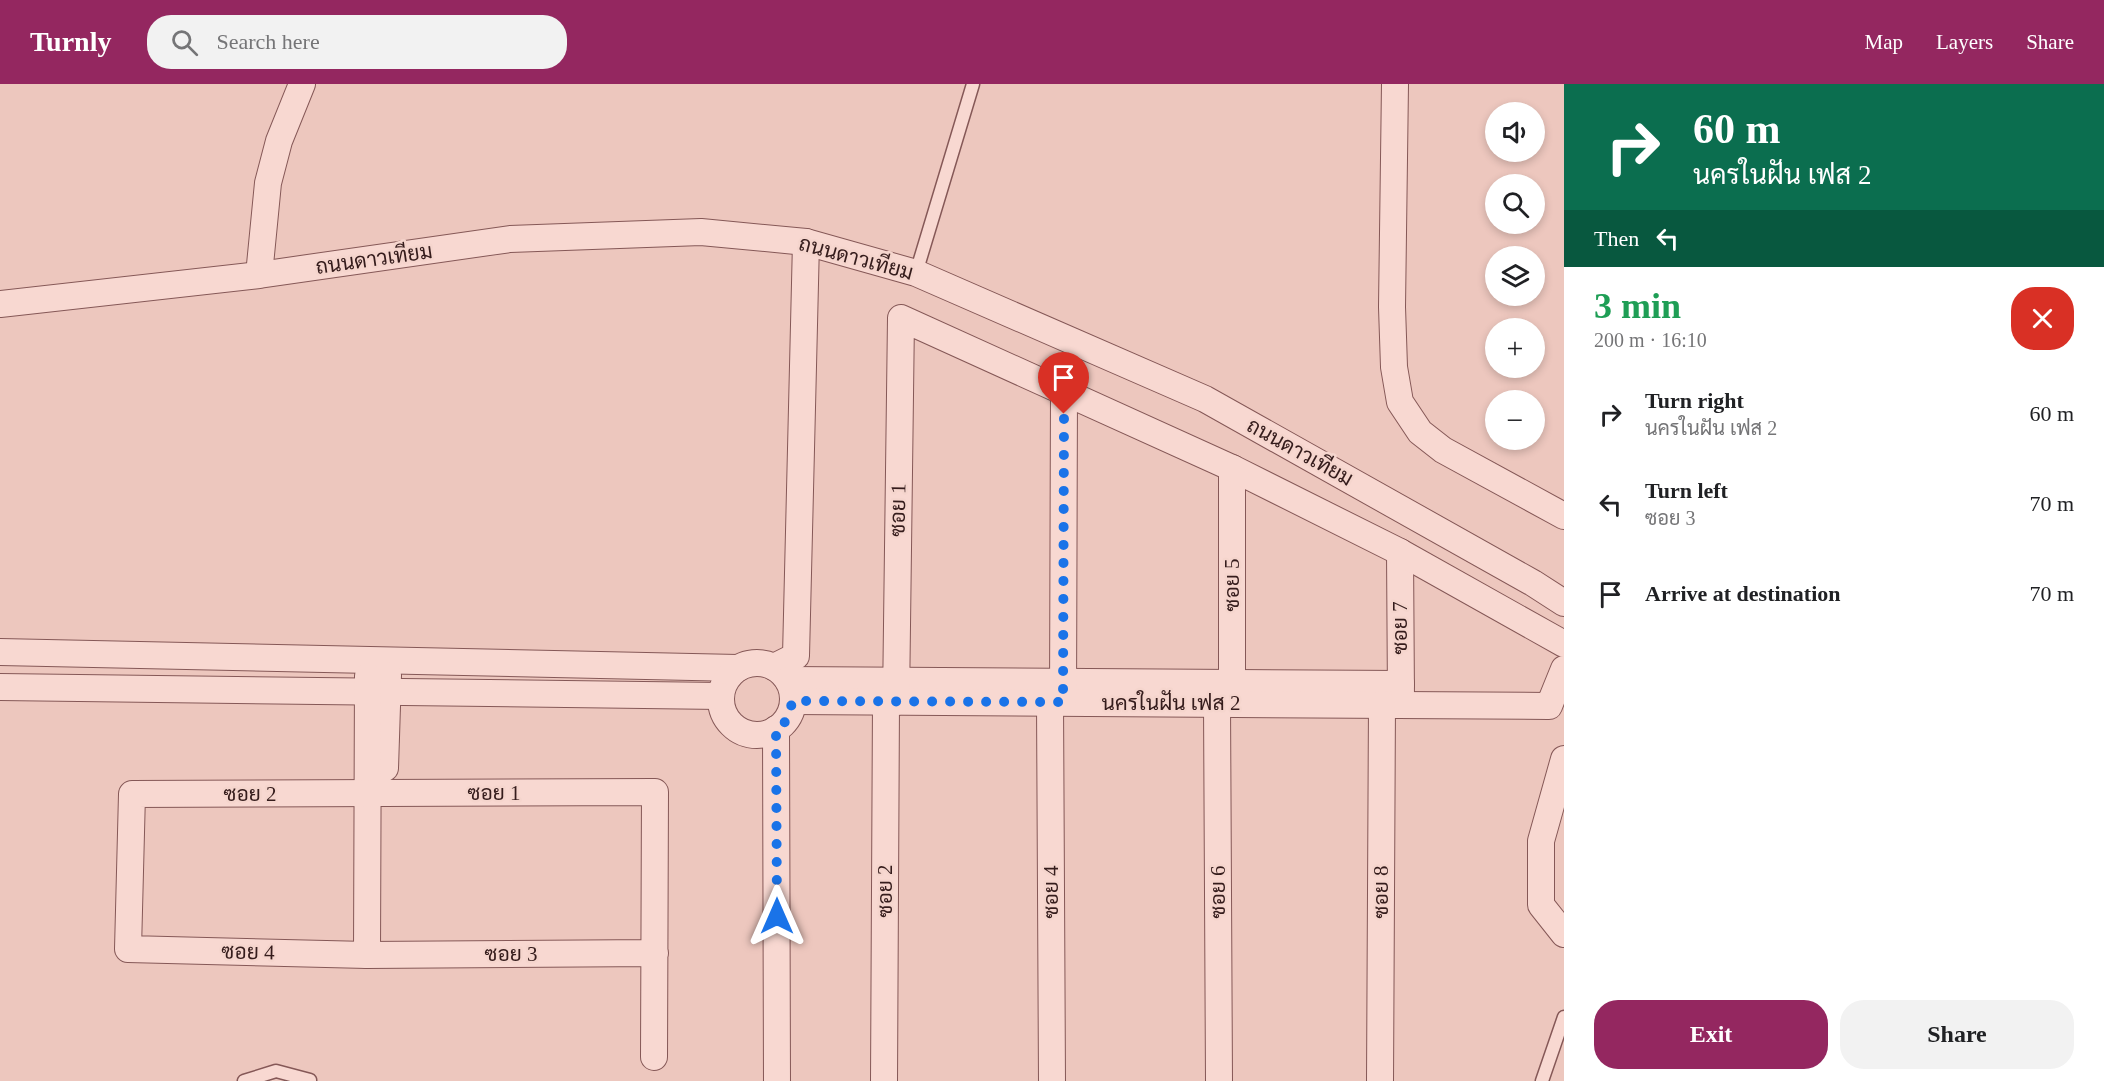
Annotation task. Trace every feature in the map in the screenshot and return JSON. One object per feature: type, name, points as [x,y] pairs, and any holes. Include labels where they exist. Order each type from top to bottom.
[{"type":"street","points":[[259,275],[268,183],[279,141],[302,84]]},
{"type":"street","points":[[1395,84],[1392,307],[1394,368],[1400,402],[1420,432],[1443,450],[1564,516]]},
{"type":"street","name":"ถนนดาวเทียม","points":[[0,304],[259,275],[510,239],[701,232],[806,242],[916,273],[1205,399],[1533,583],[1564,603]]},
{"type":"street","points":[[738,668],[730,675],[721,696],[727,717],[744,732],[755,735],[776,729],[785,722],[785,683],[796,656],[806,242]]},
{"type":"street","name":"ซอย 1","points":[[892,695],[901,318],[1064,392]]},
{"type":"street","points":[[1058,696],[1064,392],[1232,468],[1400,552],[1564,644]]},
{"type":"street","name":"ซอย 5","points":[[1227,696],[1232,468]]},
{"type":"street","name":"ซอย 7","points":[[1395,697],[1400,552]]},
{"type":"street","points":[[0,652],[738,668],[760,663],[785,683]]},
{"type":"street","points":[[376,955],[378,660]]},
{"type":"street","name":"นครในฝัน เฟส 2","points":[[785,683],[892,695],[1395,697],[1550,706],[1564,669]]},
{"type":"street","points":[[0,687],[721,696]]},
{"type":"street","name":"ซอย 2","points":[[884,1081],[892,695]]},
{"type":"street","name":"ซอย 4","points":[[1052,1081],[1058,696]]},
{"type":"street","name":"ซอย 6","points":[[1219,1081],[1227,696]]},
{"type":"street","name":"ซอย 8","points":[[1380,1081],[1395,697]]},
{"type":"street","points":[[776,729],[777,1081]]},
{"type":"street","points":[[1564,759],[1541,841],[1541,905],[1564,934]]},
{"type":"street","name":"ซอย 1","points":[[376,794],[655,792],[655,953]]},
{"type":"street","name":"ซอย 2","points":[[128,949],[132,794],[376,794]]},
{"type":"street","name":"ซอย 4","points":[[128,949],[376,955]]},
{"type":"street","points":[[654,1057],[655,953]]},
{"type":"street","name":"ซอย 3","points":[[376,955],[655,953]]},
{"type":"lane","points":[[916,273],[973,84]]},
{"type":"lane","points":[[1542,1081],[1564,1017]]},
{"type":"lane","points":[[244,1081],[276,1071],[310,1080]]},
{"type":"route","points":[[777,916],[776,729],[785,722],[791,712],[793,701],[1063,702],[1064,414]]}]
